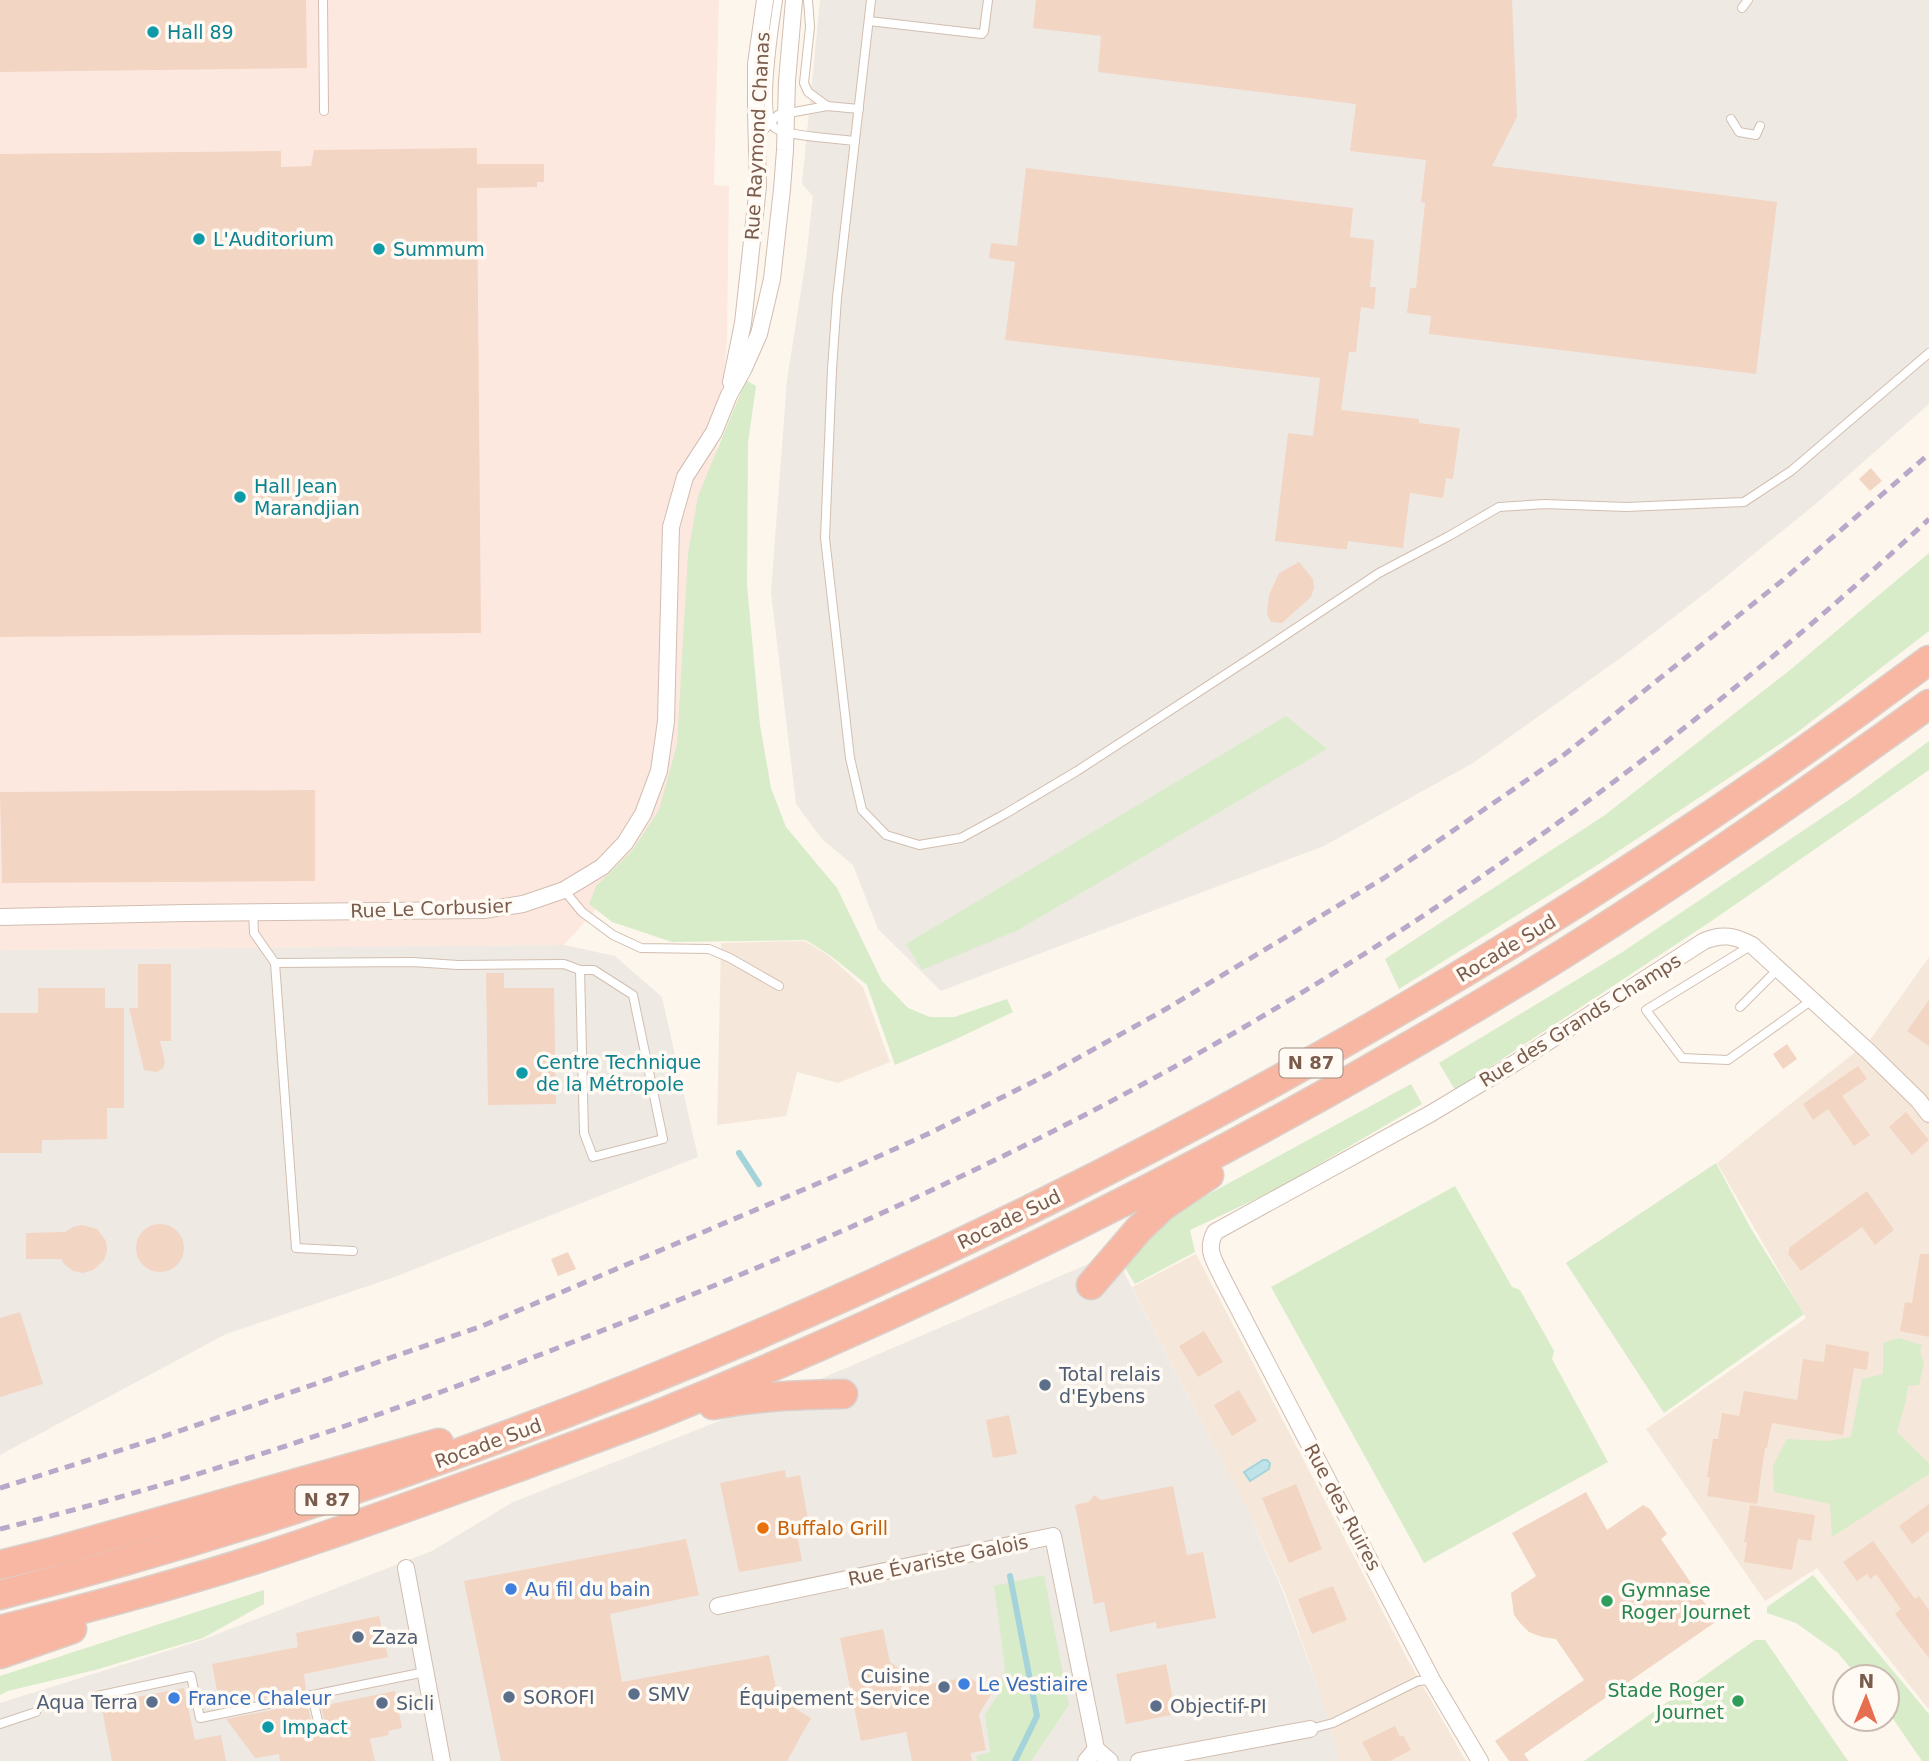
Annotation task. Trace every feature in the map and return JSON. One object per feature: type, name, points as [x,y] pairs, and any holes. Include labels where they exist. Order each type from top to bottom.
[{"type":"highway","points":[[1871,703],[1929,653]]},
{"type":"highway","name":"Rocade Sud","points":[[0,1595],[107,1568],[323,1501],[465,1452],[752,1338],[937,1254],[1116,1166],[1322,1057],[1422,1000],[1567,911],[1711,816],[1929,660]]},
{"type":"highway","name":"Rocade Sud","points":[[0,1630],[107,1602],[318,1539],[651,1417],[869,1324],[1020,1253],[1258,1131],[1529,975],[1663,890],[1929,704]]},
{"type":"highway","name":"N 87","points":[[1091,1284],[1162,1207],[1441,1027]]},
{"type":"highway","points":[[0,1565],[646,1382]]},
{"type":"highway","points":[[651,1417],[746,1399],[802,1394],[843,1394]]},
{"type":"highway","points":[[0,1654],[318,1539]]},
{"type":"street","name":"Rue Raymond Chanas","points":[[729,395],[743,323],[758,187],[756,64],[765,0]]},
{"type":"street","name":"Rue Raymond Chanas","points":[[729,395],[759,334],[772,279],[785,150],[787,81],[794,0]]},
{"type":"street","name":"Rue Le Corbusier","points":[[0,917],[484,910],[523,904],[564,890],[602,867],[625,843],[643,814],[659,771],[666,721],[671,527],[685,478],[714,432],[729,395]]},
{"type":"street","name":"Rue des Grands Champs","points":[[1210,1251],[1210,1242],[1215,1232],[1473,1088],[1715,936],[1738,937],[1752,945],[1911,1093],[1929,1114]]},
{"type":"street","name":"Rue des Ruires","points":[[1210,1251],[1432,1680],[1479,1761]]},
{"type":"street","name":"Rue Évariste Galois","points":[[718,1606],[1053,1536],[1091,1755]]},
{"type":"street","points":[[406,1567],[442,1761]]},
{"type":"street","points":[[1139,1761],[1310,1730]]},
{"type":"street","points":[[1091,1755],[1110,1761]]},
{"type":"lane","points":[[323,0],[324,111]]},
{"type":"lane","points":[[778,0],[768,82],[768,115],[772,126],[786,132],[855,141]]},
{"type":"lane","points":[[807,0],[810,27],[804,83],[808,92],[827,106]]},
{"type":"lane","points":[[871,0],[835,322],[825,538],[849,758],[862,810],[886,835],[919,845],[961,838],[1077,771],[1379,573],[1499,507],[1545,504],[1626,507],[1744,502],[1791,471],[1929,353]]},
{"type":"lane","points":[[869,21],[982,34],[988,0]]},
{"type":"lane","points":[[1742,8],[1748,0]]},
{"type":"lane","points":[[768,82],[770,96],[773,101],[778,101],[787,81]]},
{"type":"lane","points":[[757,139],[778,115],[827,106],[859,109]]},
{"type":"lane","points":[[1731,119],[1739,132],[1756,135],[1760,126]]},
{"type":"lane","points":[[564,890],[582,912],[613,935],[640,948],[709,949],[779,986]]},
{"type":"lane","points":[[253,912],[254,933],[275,963],[296,1248],[353,1251]]},
{"type":"lane","points":[[1752,945],[1646,1010],[1682,1058],[1728,1060],[1812,1000]]},
{"type":"lane","points":[[275,963],[564,964],[580,970],[594,970],[633,995],[663,1139],[593,1157],[584,1133],[580,970]]},
{"type":"lane","points":[[1740,1007],[1779,968]]},
{"type":"lane","points":[[97,1696],[191,1676],[200,1718],[425,1672]]},
{"type":"lane","points":[[1310,1730],[1333,1723],[1418,1681],[1432,1680]]},
{"type":"lane","points":[[312,1695],[320,1730]]},
{"type":"lane","points":[[0,1724],[36,1712]]},
{"type":"shaded area","points":[[0,0],[719,0],[714,185],[729,186],[727,342],[696,667],[674,823],[564,945],[0,950]]},
{"type":"shaded area","points":[[820,0],[1929,0],[1929,404],[1818,502],[1712,588],[1626,654],[1473,763],[1324,846],[941,991],[878,929],[853,865],[822,839],[796,804],[771,592],[787,380],[813,196],[802,184]]},
{"type":"shaded area","points":[[805,941],[829,956],[863,987],[890,1062],[838,1083],[797,1072],[786,1116],[717,1125],[721,943]]},
{"type":"shaded area","points":[[564,945],[615,956],[662,997],[698,1157],[392,1278],[226,1334],[0,1455],[0,950]]},
{"type":"shaded area","points":[[1929,957],[1929,1710],[1901,1674],[1901,1663],[1892,1663],[1817,1568],[1765,1601],[1646,1429],[1806,1318],[1717,1163],[1870,1040]]},
{"type":"shaded area","points":[[1114,1253],[1252,1519],[1283,1592],[1330,1721],[1339,1761],[0,1761],[0,1703],[202,1640],[432,1551],[513,1502],[755,1407]]},
{"type":"shaded area","points":[[1196,1254],[1408,1660],[1466,1761],[1336,1761],[1326,1711],[1286,1596],[1252,1519],[1132,1287]]},
{"type":"green space","points":[[746,380],[756,386],[748,443],[747,585],[760,725],[771,788],[786,827],[837,888],[882,981],[908,1008],[930,1017],[954,1017],[1007,999],[1013,1012],[895,1065],[867,985],[806,940],[672,942],[612,922],[589,904],[596,886],[631,852],[659,810],[677,744],[688,554],[698,496]]},
{"type":"green space","points":[[1929,553],[1929,631],[1795,734],[1602,862],[1399,989],[1385,959],[1605,815],[1790,670]]},
{"type":"green space","points":[[1286,716],[1327,749],[1018,930],[922,970],[906,944]]},
{"type":"green space","points":[[1929,741],[1929,770],[1713,920],[1455,1090],[1439,1063],[1621,953],[1856,795]]},
{"type":"green space","points":[[1411,1084],[1422,1104],[1273,1191],[1190,1230],[1195,1252],[1135,1284],[1122,1263],[1186,1201],[1207,1195]]},
{"type":"green space","points":[[1716,1163],[1750,1227],[1804,1314],[1664,1413],[1566,1263]]},
{"type":"green space","points":[[1455,1186],[1512,1287],[1520,1290],[1554,1351],[1552,1359],[1608,1462],[1424,1563],[1271,1287]]},
{"type":"green space","points":[[1899,1338],[1922,1345],[1920,1352],[1924,1362],[1919,1385],[1908,1386],[1897,1432],[1929,1463],[1929,1474],[1832,1537],[1830,1504],[1774,1492],[1773,1466],[1787,1439],[1828,1441],[1851,1437],[1862,1379],[1883,1374],[1883,1343]]},
{"type":"green space","points":[[1044,1575],[1069,1705],[1031,1761],[978,1761],[976,1756],[990,1752],[985,1715],[997,1696],[1005,1668],[994,1586]]},
{"type":"green space","points":[[1813,1575],[1886,1663],[1846,1663],[1838,1653],[1796,1623],[1767,1613],[1767,1607]]},
{"type":"green space","points":[[264,1590],[264,1604],[203,1638],[0,1695],[0,1676]]},
{"type":"green space","name":"Stade Roger Journet","points":[[1755,1640],[1765,1640],[1848,1761],[1584,1761]]},
{"type":"green space","points":[[1901,1680],[1929,1714],[1929,1761],[1922,1761],[1901,1730]]},
{"type":"water","points":[[1263,1460],[1270,1463],[1269,1469],[1250,1481],[1244,1472]]},
{"type":"building","name":"Hall 89","points":[[0,0],[306,0],[307,68],[0,72]]},
{"type":"building","points":[[1036,0],[1512,0],[1517,117],[1492,166],[1777,202],[1756,374],[1429,334],[1431,316],[1407,313],[1410,288],[1416,288],[1425,203],[1421,202],[1426,160],[1350,151],[1356,104],[1098,72],[1101,36],[1033,28]]},
{"type":"building","name":"Hall Jean Marandjian","points":[[477,148],[477,164],[544,164],[544,182],[537,182],[537,187],[477,188],[481,633],[0,637],[0,154],[281,151],[281,167],[311,166],[314,150]]},
{"type":"building","points":[[1026,168],[1353,208],[1350,237],[1374,240],[1370,287],[1376,287],[1374,309],[1361,307],[1356,352],[1349,352],[1341,410],[1419,419],[1419,423],[1460,428],[1453,479],[1446,478],[1443,498],[1410,493],[1403,548],[1348,541],[1347,549],[1340,549],[1275,541],[1288,433],[1313,436],[1320,378],[1005,340],[1015,262],[989,258],[991,243],[1017,246]]},
{"type":"building","points":[[1871,468],[1882,481],[1870,491],[1859,479]]},
{"type":"building","points":[[1299,562],[1313,579],[1311,597],[1282,623],[1271,622],[1267,614],[1269,595],[1279,573]]},
{"type":"building","points":[[315,790],[315,881],[2,883],[0,792]]},
{"type":"building","points":[[138,964],[171,964],[171,1041],[160,1041],[165,1062],[163,1068],[157,1072],[144,1070],[129,1008],[138,1008]]},
{"type":"building","name":"Centre Technique de la Métropole","points":[[486,973],[504,973],[504,988],[554,988],[556,1104],[488,1105]]},
{"type":"building","points":[[38,988],[105,988],[105,1008],[124,1008],[124,1108],[107,1108],[107,1139],[42,1140],[42,1153],[0,1153],[0,1013],[38,1013]]},
{"type":"building","points":[[1929,1000],[1929,1046],[1907,1031]]},
{"type":"building","points":[[1787,1044],[1797,1059],[1783,1069],[1773,1054]]},
{"type":"building","points":[[1858,1066],[1867,1079],[1842,1096],[1870,1135],[1854,1146],[1828,1109],[1813,1120],[1803,1104]]},
{"type":"building","points":[[1906,1112],[1929,1140],[1912,1155],[1889,1127]]},
{"type":"building","points":[[1867,1191],[1894,1230],[1875,1245],[1862,1227],[1801,1271],[1788,1254],[1790,1247]]},
{"type":"building","points":[[160,1224],[177,1231],[184,1248],[177,1265],[160,1272],[143,1265],[136,1248],[143,1231]]},
{"type":"building","points":[[82,1225],[97,1229],[106,1241],[104,1260],[93,1270],[83,1273],[73,1271],[61,1259],[26,1259],[26,1233],[65,1232]]},
{"type":"building","points":[[568,1252],[576,1269],[558,1276],[551,1259]]},
{"type":"building","points":[[1920,1254],[1929,1254],[1929,1337],[1900,1331],[1905,1302],[1912,1303]]},
{"type":"building","points":[[20,1312],[43,1384],[0,1397],[0,1318]]},
{"type":"building","points":[[1204,1331],[1223,1362],[1198,1377],[1179,1346]]},
{"type":"building","points":[[1826,1344],[1869,1352],[1867,1370],[1854,1368],[1843,1435],[1772,1423],[1765,1448],[1757,1504],[1707,1496],[1713,1439],[1718,1439],[1722,1413],[1739,1416],[1744,1391],[1797,1400],[1803,1359],[1824,1362]]},
{"type":"building","points":[[1239,1390],[1257,1421],[1232,1436],[1214,1405]]},
{"type":"building","points":[[1009,1415],[1017,1454],[993,1458],[986,1420]]},
{"type":"building","name":"Buffalo Grill","points":[[785,1470],[786,1478],[800,1475],[808,1519],[795,1522],[802,1561],[739,1572],[720,1483]]},
{"type":"building","points":[[1296,1484],[1322,1549],[1289,1563],[1262,1498]]},
{"type":"building","points":[[1173,1486],[1187,1555],[1203,1552],[1216,1618],[1157,1629],[1156,1622],[1110,1632],[1104,1602],[1094,1604],[1075,1505],[1089,1502],[1094,1495],[1101,1500]]},
{"type":"building","name":"Gymnase Roger Journet","points":[[1586,1492],[1607,1530],[1643,1505],[1650,1509],[1667,1534],[1661,1539],[1717,1621],[1524,1754],[1529,1761],[1509,1761],[1495,1741],[1584,1680],[1556,1639],[1529,1632],[1514,1615],[1511,1593],[1536,1576],[1512,1533]]},
{"type":"building","points":[[1929,1504],[1929,1531],[1912,1544],[1899,1526]]},
{"type":"building","points":[[1750,1505],[1815,1515],[1811,1541],[1798,1539],[1792,1570],[1744,1562]]},
{"type":"building","points":[[686,1539],[699,1595],[610,1614],[622,1682],[769,1655],[778,1698],[811,1718],[787,1761],[501,1761],[464,1581]]},
{"type":"building","points":[[1873,1541],[1915,1599],[1919,1596],[1929,1610],[1929,1658],[1895,1614],[1901,1609],[1876,1574],[1870,1579],[1867,1574],[1857,1581],[1843,1562]]},
{"type":"building","points":[[1333,1586],[1347,1620],[1312,1634],[1298,1599]]},
{"type":"building","points":[[379,1616],[388,1657],[304,1674],[306,1690],[220,1707],[212,1664],[298,1647],[296,1633]]},
{"type":"building","points":[[883,1629],[890,1662],[900,1669],[899,1671],[924,1685],[969,1677],[992,1693],[979,1714],[986,1750],[971,1753],[972,1761],[912,1761],[906,1732],[861,1741],[840,1638]]},
{"type":"building","points":[[1166,1664],[1176,1714],[1126,1724],[1116,1674]]},
{"type":"building","points":[[184,1688],[195,1740],[221,1735],[226,1761],[112,1761],[101,1704]]},
{"type":"building","name":"Impact","points":[[395,1691],[402,1728],[388,1731],[389,1735],[370,1739],[375,1761],[280,1761],[279,1754],[255,1758],[226,1719],[307,1703],[314,1732],[321,1736],[326,1729],[321,1706]]},
{"type":"building","points":[[1395,1726],[1411,1750],[1390,1761],[1372,1761],[1362,1742]]},
{"type":"waterway","points":[[739,1153],[759,1184]]},
{"type":"waterway","points":[[1010,1576],[1037,1716],[1015,1761]]},
{"type":"railway","points":[[0,1488],[162,1437],[482,1326],[826,1180],[930,1133],[1049,1074],[1166,1009],[1384,878],[1565,754],[1783,580],[1929,454]]},
{"type":"railway","points":[[0,1529],[147,1489],[292,1444],[507,1367],[645,1314],[843,1230],[1038,1139],[1102,1106],[1322,981],[1535,839],[1638,764],[1738,685],[1929,519]]},
{"type":"place","name":"Hall 89","points":[[153,32]]},
{"type":"place","name":"L'Auditorium","points":[[199,239]]},
{"type":"place","name":"Summum","points":[[379,249]]},
{"type":"place","name":"Hall Jean Marandjian","points":[[240,497]]},
{"type":"place","name":"Centre Technique de la Métropole","points":[[522,1073]]},
{"type":"place","name":"Total relais d'Eybens","points":[[1045,1385]]},
{"type":"place","name":"Buffalo Grill","points":[[763,1528]]},
{"type":"place","name":"Au fil du bain","points":[[511,1589]]},
{"type":"place","name":"Gymnase Roger Journet","points":[[1607,1601]]},
{"type":"place","name":"Zaza","points":[[358,1637]]},
{"type":"place","name":"Le Vestiaire","points":[[964,1684]]},
{"type":"place","name":"Cuisine Équipement Service","points":[[944,1687]]},
{"type":"place","name":"SMV","points":[[634,1694]]},
{"type":"place","name":"SOROFI","points":[[509,1697]]},
{"type":"place","name":"France Chaleur","points":[[174,1698]]},
{"type":"place","name":"Stade Roger Journet","points":[[1738,1701]]},
{"type":"place","name":"Aqua Terra","points":[[152,1702]]},
{"type":"place","name":"Sicli","points":[[382,1703]]},
{"type":"place","name":"Objectif-PI","points":[[1156,1706]]},
{"type":"place","name":"Impact","points":[[268,1727]]}]
